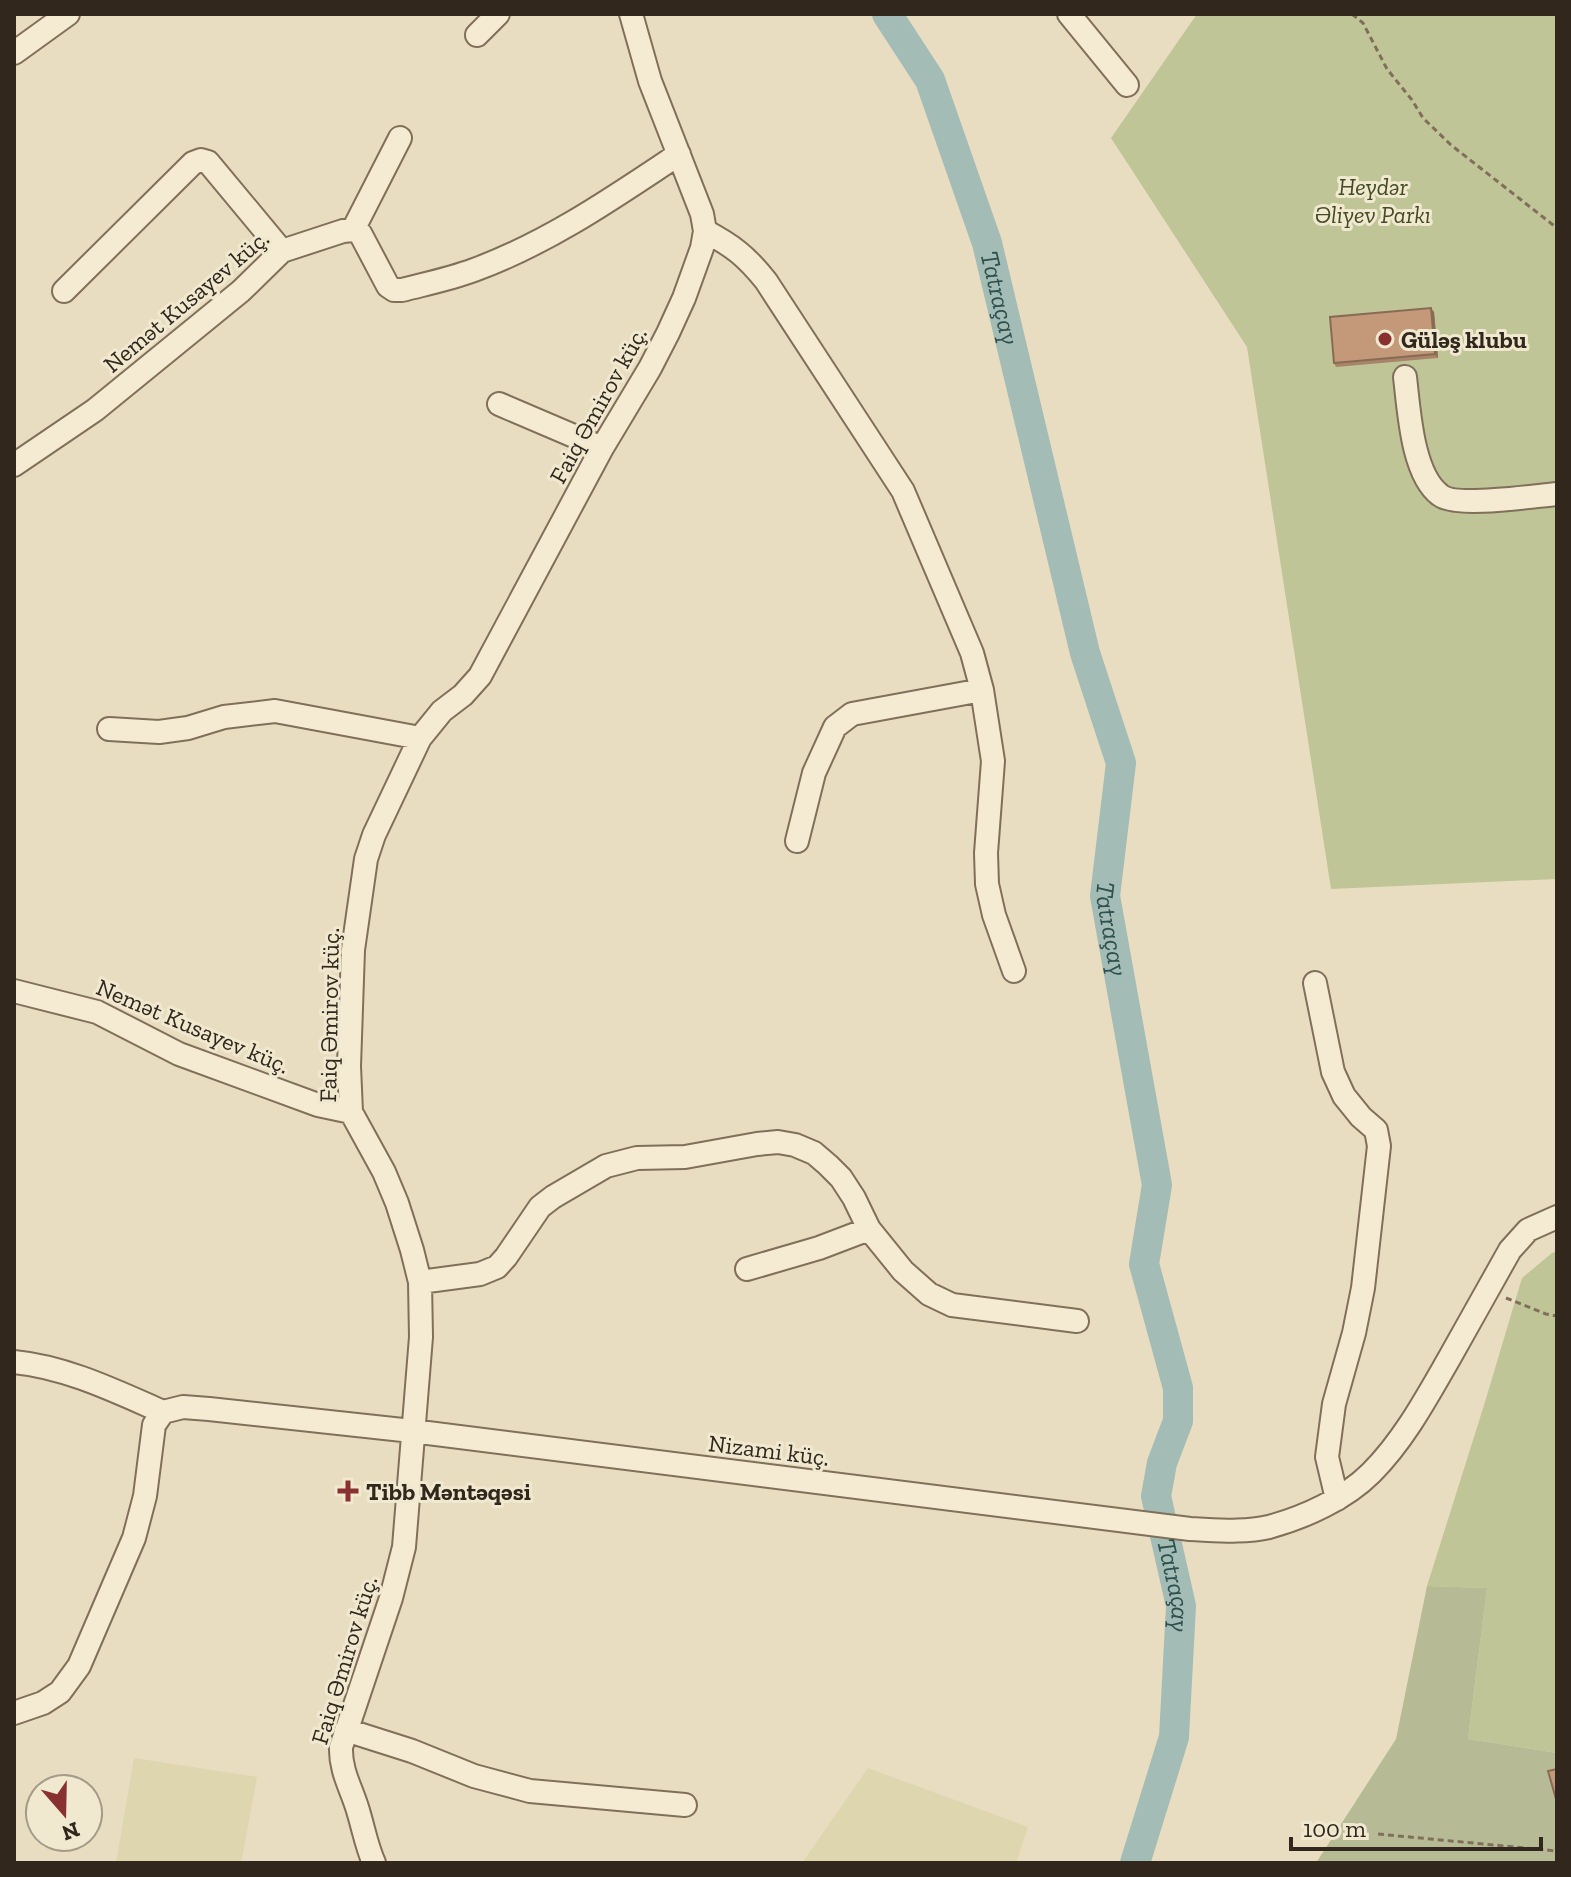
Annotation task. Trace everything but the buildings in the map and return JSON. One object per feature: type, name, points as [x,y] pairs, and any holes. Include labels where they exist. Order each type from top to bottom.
[{"type":"street","points":[[14,53],[68,14]]},
{"type":"street","points":[[477,35],[496,14]]},
{"type":"street","points":[[631,14],[650,81],[702,214],[705,231],[732,246],[750,261],[766,281],[903,491],[972,653],[982,690],[993,761],[986,853],[987,884],[994,915],[1014,971]]},
{"type":"street","points":[[1069,14],[1127,85]]},
{"type":"street","points":[[400,138],[353,230],[360,233],[388,286],[394,290],[471,271],[512,255],[596,210],[679,154]]},
{"type":"street","points":[[64,291],[193,163],[201,160],[208,162],[282,251]]},
{"type":"street","name":"Nemət Kusayev küç.","points":[[14,465],[95,410],[241,291],[282,251],[353,230]]},
{"type":"street","name":"Faiq Əmirov küç.","points":[[374,1863],[341,1764],[341,1747],[391,1598],[404,1547],[421,1337],[420,1282],[412,1250],[384,1172],[351,1112],[349,1066],[353,950],[366,859],[374,835],[420,738],[442,711],[463,695],[480,676],[602,448],[650,368],[693,273],[705,231]]},
{"type":"street","points":[[1405,377],[1415,447],[1425,476],[1440,496],[1460,502],[1557,494]]},
{"type":"street","points":[[499,404],[602,448]]},
{"type":"street","points":[[797,841],[814,773],[835,727],[852,714],[982,690]]},
{"type":"street","points":[[109,729],[159,732],[188,728],[224,717],[275,711],[420,738]]},
{"type":"street","points":[[1315,983],[1333,1072],[1344,1096],[1376,1130],[1379,1146],[1363,1288],[1334,1404],[1327,1457],[1337,1499]]},
{"type":"street","name":"Nemət Kusayev küç.","points":[[14,991],[97,1012],[179,1054],[318,1105],[351,1112]]},
{"type":"street","points":[[420,1282],[480,1274],[497,1267],[540,1207],[606,1166],[637,1158],[685,1157],[778,1142],[814,1153],[841,1178],[869,1229],[903,1271],[929,1294],[952,1305],[1077,1321]]},
{"type":"street","name":"Nizami küç.","points":[[163,1412],[183,1407],[412,1431],[1190,1529],[1233,1531],[1268,1527],[1337,1499],[1370,1474],[1422,1406],[1510,1250],[1528,1230],[1557,1217]]},
{"type":"street","points":[[747,1269],[819,1248],[869,1229]]},
{"type":"street","points":[[14,1362],[55,1369],[163,1412],[154,1425],[145,1496],[134,1538],[79,1666],[60,1692],[43,1703],[14,1713]]},
{"type":"street","points":[[346,1730],[412,1751],[474,1776],[530,1791],[685,1805]]},
{"type":"path","points":[[1352,14],[1363,23],[1387,69],[1423,118],[1451,145],[1557,228]]},
{"type":"path","points":[[1488,1290],[1557,1316]]},
{"type":"path","points":[[1378,1834],[1557,1851]]},
{"type":"shaded area","points":[[134,1758],[257,1777],[241,1863],[116,1863]]},
{"type":"shaded area","points":[[868,1768],[1028,1827],[1016,1863],[802,1863]]},
{"type":"green space","name":"Heydər Əliyev Parkı","points":[[1197,14],[1557,14],[1557,879],[1331,889],[1247,347],[1111,138]]},
{"type":"green space","points":[[1557,1251],[1557,1753],[1468,1739],[1487,1588],[1427,1586],[1522,1278]]},
{"type":"green space","points":[[1427,1586],[1487,1588],[1468,1739],[1557,1753],[1557,1863],[1316,1863],[1396,1739]]},
{"type":"waterway","name":"Tatraçay","points":[[887,14],[930,80],[987,243],[1085,653],[1121,763],[1105,896],[1157,1185],[1144,1264],[1178,1388],[1178,1421],[1162,1463],[1156,1496],[1181,1606],[1174,1737],[1135,1863]]},
{"type":"place","name":"Güləş klubu","points":[[1385,339]]},
{"type":"place","name":"Tibb Məntəqəsi","points":[[348,1491]]}]
